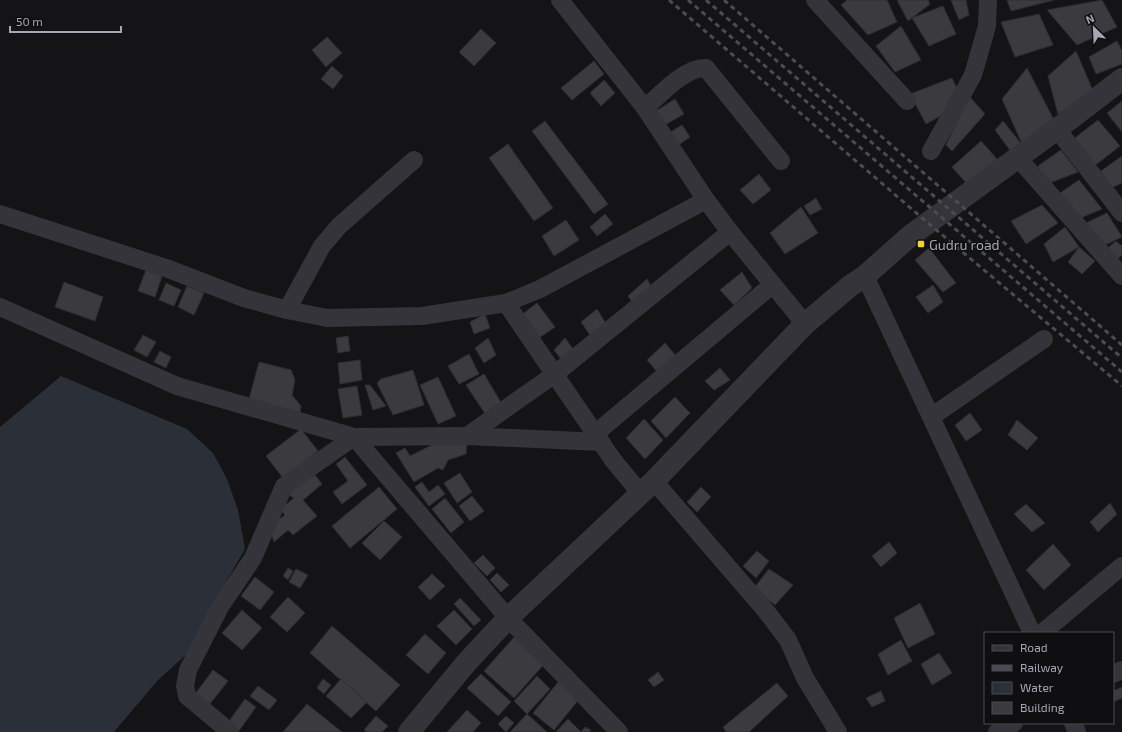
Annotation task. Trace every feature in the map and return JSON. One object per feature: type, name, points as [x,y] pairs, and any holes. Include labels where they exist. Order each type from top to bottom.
[{"type":"street","points":[[560,0],[645,108],[706,200],[730,232],[772,285],[806,324]]},
{"type":"street","points":[[815,0],[907,101]]},
{"type":"street","points":[[931,152],[973,75],[987,26],[988,0]]},
{"type":"street","points":[[645,108],[688,72],[698,67],[706,68],[781,161]]},
{"type":"street","points":[[409,732],[468,662],[508,618],[647,488],[806,324],[850,286],[865,276],[910,236],[1058,130],[1122,79]]},
{"type":"street","points":[[1058,130],[1122,213]]},
{"type":"street","points":[[1018,158],[1122,276]]},
{"type":"street","points":[[287,310],[322,246],[339,226],[414,160]]},
{"type":"street","points":[[0,214],[166,268],[244,298],[287,310],[327,318],[422,316],[506,303],[540,289],[706,200]]},
{"type":"street","points":[[467,436],[555,374],[730,232]]},
{"type":"street","points":[[865,276],[1032,632]]},
{"type":"street","points":[[0,307],[177,386],[354,437],[599,437],[772,285]]},
{"type":"street","points":[[506,303],[599,437],[766,611],[788,640],[805,678],[838,732]]},
{"type":"street","points":[[931,417],[1044,339]]},
{"type":"street","points":[[354,437],[508,618],[620,732]]},
{"type":"street","points":[[230,732],[187,696],[185,686],[188,670],[220,607],[253,558],[284,486],[354,437]]},
{"type":"street","points":[[1043,632],[1122,566]]},
{"type":"street","points":[[997,732],[1012,724]]},
{"type":"water","points":[[61,376],[187,429],[213,453],[227,479],[238,510],[245,549],[207,615],[191,650],[157,681],[114,732],[0,732],[0,427]]},
{"type":"building","points":[[847,0],[887,0],[897,22],[868,35],[841,5]]},
{"type":"building","points":[[897,0],[928,0],[930,4],[908,21]]},
{"type":"building","points":[[951,0],[966,0],[969,15],[959,20]]},
{"type":"building","points":[[1007,0],[1054,0],[1011,11]]},
{"type":"building","points":[[1102,0],[1117,27],[1077,45],[1047,10]]},
{"type":"building","points":[[943,6],[956,34],[929,46],[912,18]]},
{"type":"building","points":[[1039,14],[1053,45],[1015,57],[1001,22]]},
{"type":"building","points":[[901,26],[921,60],[895,72],[876,46]]},
{"type":"building","points":[[481,29],[496,43],[474,66],[459,52]]},
{"type":"building","points":[[327,37],[342,53],[326,67],[312,50]]},
{"type":"building","points":[[1117,41],[1122,51],[1122,64],[1096,74],[1089,57]]},
{"type":"building","points":[[1076,51],[1093,91],[1058,114],[1048,76]]},
{"type":"building","points":[[594,61],[604,74],[572,100],[561,88]]},
{"type":"building","points":[[332,66],[343,76],[333,89],[321,79]]},
{"type":"building","points":[[1027,68],[1055,122],[1023,146],[1002,99]]},
{"type":"building","points":[[952,78],[964,103],[926,124],[910,94]]},
{"type":"building","points":[[604,80],[615,93],[601,106],[590,93]]},
{"type":"building","points":[[969,96],[985,114],[952,151],[946,145]]},
{"type":"building","points":[[675,99],[684,114],[661,127],[653,113]]},
{"type":"building","points":[[1122,101],[1122,132],[1107,113]]},
{"type":"building","points":[[1098,120],[1120,146],[1093,167],[1071,141]]},
{"type":"building","points":[[545,121],[608,204],[594,214],[532,131]]},
{"type":"building","points":[[1003,121],[1023,146],[1012,153],[995,130]]},
{"type":"building","points":[[682,125],[690,137],[677,146],[669,133]]},
{"type":"building","points":[[981,141],[997,159],[968,185],[952,167]]},
{"type":"building","points":[[508,144],[553,208],[534,221],[489,158]]},
{"type":"building","points":[[1061,150],[1078,172],[1047,184],[1038,166]]},
{"type":"building","points":[[1122,156],[1122,183],[1109,189],[1101,171]]},
{"type":"building","points":[[759,174],[771,190],[753,204],[740,190]]},
{"type":"building","points":[[1079,180],[1102,209],[1078,219],[1057,195]]},
{"type":"building","points":[[816,198],[822,209],[810,215],[804,206]]},
{"type":"building","points":[[1042,205],[1058,223],[1026,244],[1011,221]]},
{"type":"building","points":[[801,207],[818,233],[785,254],[770,233]]},
{"type":"building","points":[[1107,213],[1122,237],[1103,246],[1084,224]]},
{"type":"building","points":[[605,214],[613,224],[597,236],[590,227]]},
{"type":"building","points":[[566,220],[579,240],[554,256],[542,236]]},
{"type":"building","points":[[1065,227],[1079,247],[1053,262],[1044,244]]},
{"type":"building","points":[[1116,241],[1122,246],[1122,255],[1114,262],[1104,251]]},
{"type":"building","points":[[1079,247],[1095,261],[1082,274],[1068,262]]},
{"type":"building","points":[[929,248],[956,283],[943,292],[915,260]]},
{"type":"building","points":[[146,270],[162,276],[155,297],[138,291]]},
{"type":"building","points":[[742,272],[752,288],[734,305],[720,290]]},
{"type":"building","points":[[647,279],[653,290],[635,306],[628,296]]},
{"type":"building","points":[[64,282],[103,297],[95,321],[55,307]]},
{"type":"building","points":[[166,283],[181,290],[174,306],[159,300]]},
{"type":"building","points":[[933,285],[943,302],[928,313],[916,297]]},
{"type":"building","points":[[187,286],[204,293],[194,315],[178,307]]},
{"type":"building","points":[[537,303],[555,327],[536,340],[519,317]]},
{"type":"building","points":[[597,309],[608,327],[592,338],[581,322]]},
{"type":"building","points":[[485,314],[490,328],[474,334],[470,322]]},
{"type":"building","points":[[143,335],[156,342],[147,357],[134,350]]},
{"type":"building","points":[[348,336],[350,351],[338,353],[336,338]]},
{"type":"building","points":[[488,338],[496,355],[484,363],[475,348]]},
{"type":"building","points":[[565,338],[573,349],[561,359],[554,350]]},
{"type":"building","points":[[665,343],[676,356],[658,373],[647,360]]},
{"type":"building","points":[[160,351],[171,357],[166,368],[154,362]]},
{"type":"building","points":[[469,354],[479,374],[459,384],[448,366]]},
{"type":"building","points":[[360,360],[362,380],[340,384],[338,363]]},
{"type":"building","points":[[259,362],[291,370],[295,380],[292,395],[301,406],[300,413],[249,399]]},
{"type":"building","points":[[720,368],[730,380],[714,390],[705,381]]},
{"type":"building","points":[[413,370],[424,405],[393,415],[377,383],[381,379]]},
{"type":"building","points":[[484,374],[503,406],[488,418],[466,385]]},
{"type":"building","points":[[438,377],[456,416],[438,424],[420,385]]},
{"type":"building","points":[[365,385],[370,385],[386,406],[373,410]]},
{"type":"building","points":[[357,386],[362,415],[343,418],[338,389]]},
{"type":"building","points":[[675,397],[690,413],[666,438],[651,421]]},
{"type":"building","points":[[970,413],[982,430],[966,441],[955,425]]},
{"type":"building","points":[[644,419],[663,440],[645,459],[626,438]]},
{"type":"building","points":[[1017,420],[1038,438],[1027,450],[1008,435]]},
{"type":"building","points":[[301,429],[318,451],[283,478],[266,456]]},
{"type":"building","points":[[467,442],[466,454],[448,460],[443,470],[438,468],[414,482],[396,453],[405,448],[410,456],[434,444]]},
{"type":"building","points":[[345,457],[367,485],[342,504],[333,492],[348,481],[336,464]]},
{"type":"building","points":[[460,473],[472,492],[457,503],[444,483]]},
{"type":"building","points":[[309,474],[312,477],[315,475],[322,484],[303,500],[317,516],[293,535],[288,530],[274,542],[269,527],[285,515],[280,509],[294,498],[285,493]]},
{"type":"building","points":[[422,482],[429,492],[438,485],[445,494],[429,506],[415,487]]},
{"type":"building","points":[[379,487],[397,509],[350,548],[332,526]]},
{"type":"building","points":[[701,487],[711,497],[697,512],[687,502]]},
{"type":"building","points":[[472,496],[484,511],[470,521],[459,506]]},
{"type":"building","points":[[445,498],[464,522],[451,533],[432,509]]},
{"type":"building","points":[[1110,503],[1117,514],[1098,532],[1090,522]]},
{"type":"building","points":[[1026,504],[1045,523],[1032,532],[1014,514]]},
{"type":"building","points":[[384,521],[402,537],[380,560],[362,543]]},
{"type":"building","points":[[889,542],[897,553],[881,567],[872,556]]},
{"type":"building","points":[[1053,544],[1071,565],[1044,590],[1026,570]]},
{"type":"building","points":[[757,551],[769,561],[756,578],[743,566]]},
{"type":"building","points":[[483,555],[495,568],[487,576],[474,563]]},
{"type":"building","points":[[288,568],[293,571],[288,580],[283,576]]},
{"type":"building","points":[[296,569],[308,575],[300,588],[289,582]]},
{"type":"building","points":[[769,569],[793,585],[775,605],[754,588]]},
{"type":"building","points":[[497,573],[509,585],[501,592],[490,580]]},
{"type":"building","points":[[432,574],[445,586],[430,600],[418,587]]},
{"type":"building","points":[[255,577],[274,592],[260,610],[241,596]]},
{"type":"building","points":[[288,597],[305,613],[287,632],[270,617]]},
{"type":"building","points":[[460,598],[481,620],[474,626],[454,604]]},
{"type":"building","points":[[920,603],[935,634],[908,648],[894,618]]},
{"type":"building","points":[[242,610],[262,628],[242,650],[222,633]]},
{"type":"building","points":[[454,610],[472,629],[456,645],[437,626]]},
{"type":"building","points":[[332,626],[400,685],[376,711],[310,653]]},
{"type":"building","points":[[425,634],[446,653],[428,674],[406,655]]},
{"type":"building","points":[[516,635],[546,662],[514,698],[484,671]]},
{"type":"building","points":[[901,640],[912,661],[888,675],[878,654]]},
{"type":"building","points":[[939,653],[952,673],[932,685],[921,664]]},
{"type":"building","points":[[213,670],[228,681],[209,705],[195,694]]},
{"type":"building","points":[[658,672],[664,680],[654,687],[648,680]]},
{"type":"building","points":[[481,674],[511,702],[498,716],[467,688]]},
{"type":"building","points":[[537,676],[550,689],[527,714],[514,701]]},
{"type":"building","points":[[323,679],[331,685],[324,694],[317,688]]},
{"type":"building","points":[[341,679],[367,702],[351,718],[326,696]]},
{"type":"building","points":[[559,681],[580,698],[554,730],[533,713]]},
{"type":"building","points":[[777,683],[788,696],[749,732],[726,732],[723,727]]},
{"type":"building","points":[[258,686],[277,700],[269,710],[250,696]]},
{"type":"building","points":[[1122,687],[1122,698],[1114,702],[1114,691]]},
{"type":"building","points":[[881,691],[885,701],[872,707],[866,698]]},
{"type":"building","points":[[245,699],[256,707],[238,732],[227,724]]},
{"type":"building","points":[[307,704],[342,732],[283,732]]},
{"type":"building","points":[[467,710],[481,723],[473,732],[447,732]]},
{"type":"building","points":[[527,714],[547,732],[510,732]]},
{"type":"building","points":[[376,716],[388,726],[382,732],[367,732],[364,730]]},
{"type":"building","points":[[506,716],[514,723],[506,732],[498,724]]},
{"type":"building","points":[[568,719],[581,732],[556,732]]},
{"type":"building","points":[[585,727],[591,730],[589,732],[581,732]]},
{"type":"railway","points":[[669,0],[928,223],[1122,386]]},
{"type":"railway","points":[[688,0],[1122,372]]},
{"type":"railway","points":[[706,0],[1122,358]]},
{"type":"railway","points":[[724,0],[1122,345]]},
{"type":"place","name":"Gudru road","points":[[921,244]]}]
